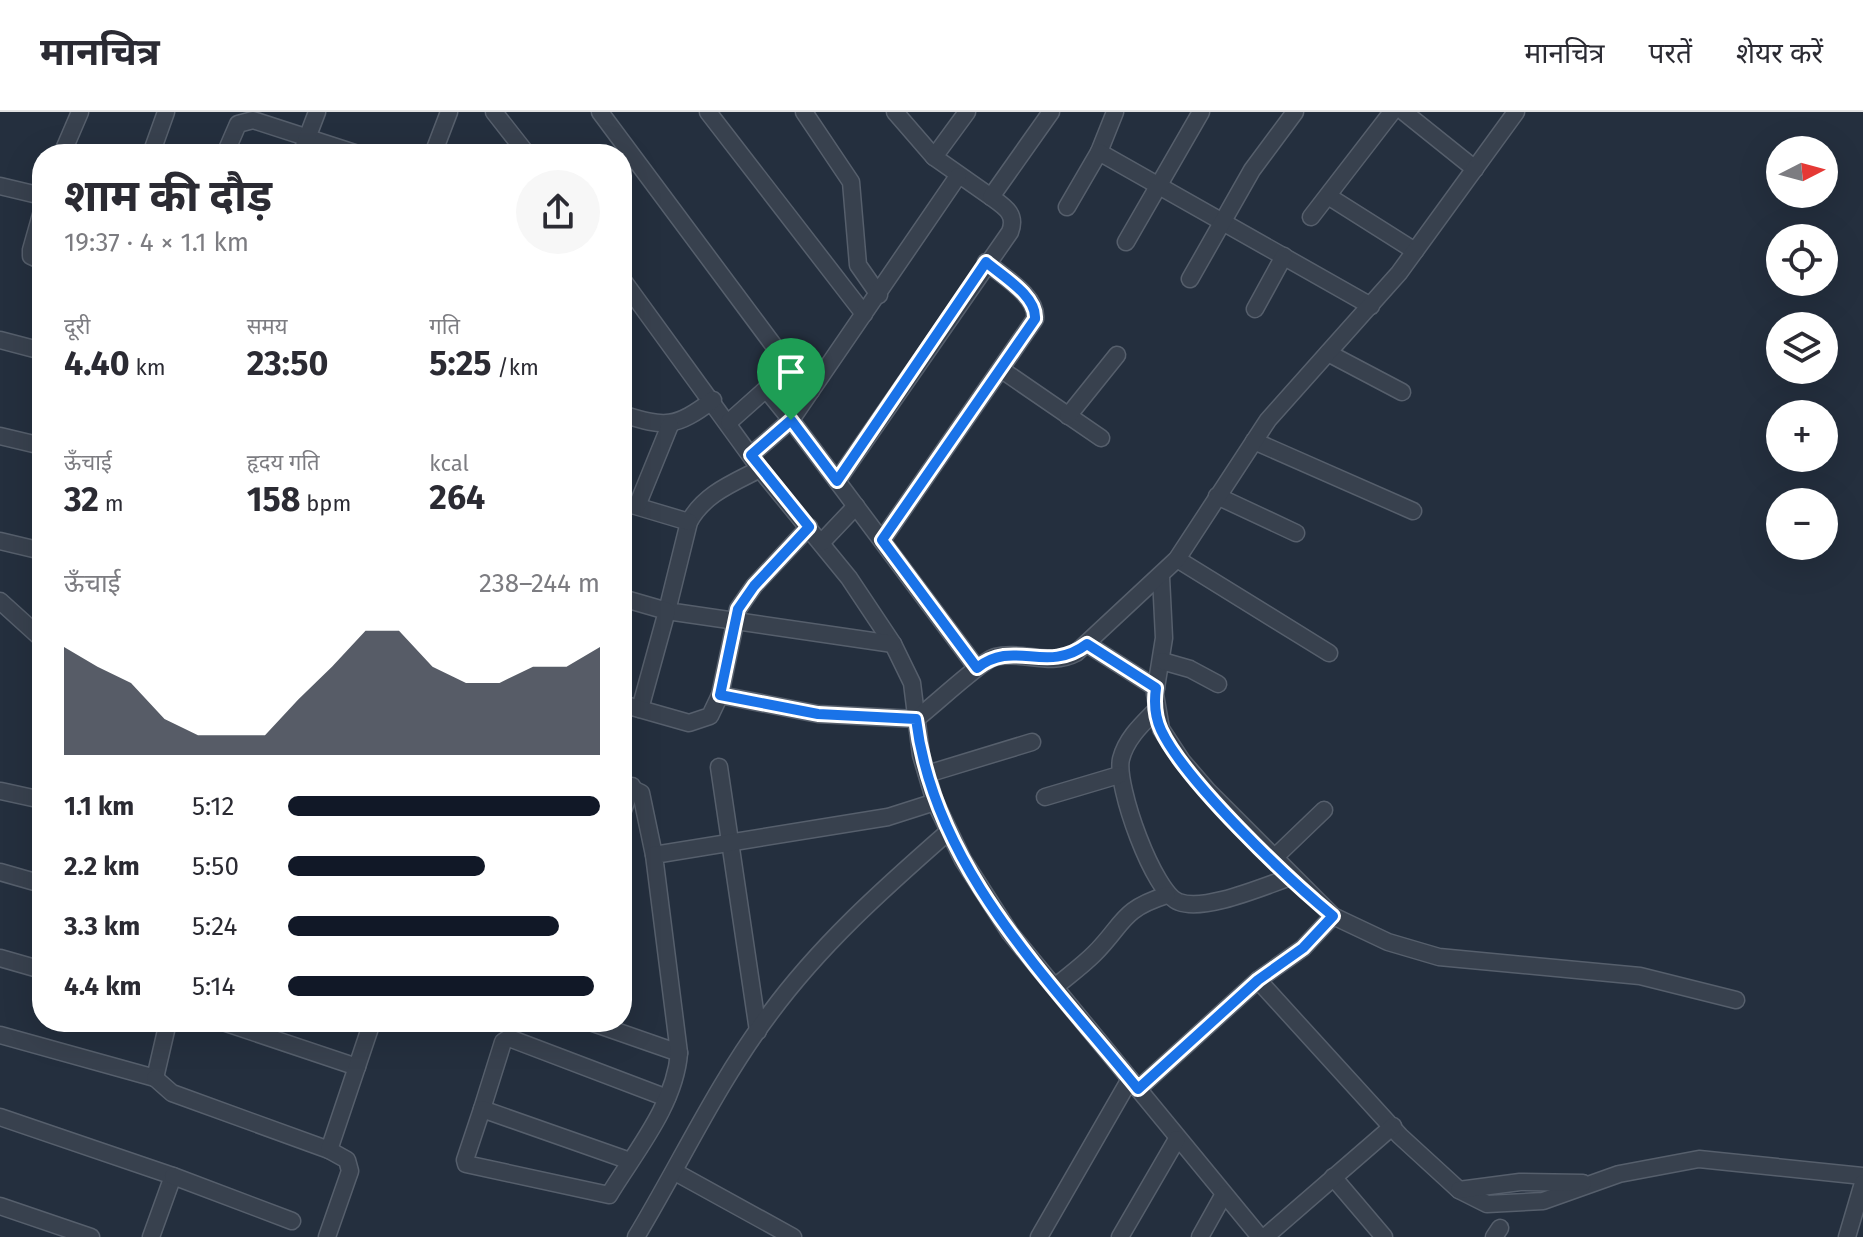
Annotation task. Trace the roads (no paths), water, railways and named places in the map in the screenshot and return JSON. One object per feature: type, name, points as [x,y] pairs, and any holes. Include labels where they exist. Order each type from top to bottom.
[{"type":"street","points":[[66,144],[80,112]]},
{"type":"street","points":[[155,144],[166,112]]},
{"type":"street","points":[[304,144],[317,112]]},
{"type":"street","points":[[437,144],[449,112]]},
{"type":"street","points":[[494,112],[516,144]]},
{"type":"street","points":[[600,112],[624,144]]},
{"type":"street","points":[[708,112],[864,314]]},
{"type":"street","points":[[804,112],[851,182],[858,265],[879,295]]},
{"type":"street","points":[[837,481],[1014,222],[1012,214],[934,157],[895,112]]},
{"type":"street","points":[[934,157],[967,112]]},
{"type":"street","points":[[991,197],[1051,112]]},
{"type":"street","points":[[1067,207],[1099,152],[1115,112]]},
{"type":"street","points":[[1126,242],[1162,185],[1201,112]]},
{"type":"street","points":[[1190,279],[1252,170],[1295,112]]},
{"type":"street","points":[[1311,217],[1392,112]]},
{"type":"street","points":[[1404,112],[1475,169]]},
{"type":"street","points":[[720,695],[818,714],[916,719],[977,668],[999,656],[1067,657],[1087,644],[1177,559],[1284,400],[1371,306],[1415,251],[1512,118],[1493,112]]},
{"type":"street","points":[[229,144],[241,118],[330,144]]},
{"type":"street","points":[[1099,152],[1371,306]]},
{"type":"street","points":[[632,155],[811,391]]},
{"type":"street","points":[[640,709],[689,522],[704,500],[756,462],[791,420],[958,176]]},
{"type":"street","points":[[0,186],[32,194]]},
{"type":"street","points":[[1328,196],[1415,251]]},
{"type":"street","points":[[1255,309],[1284,256]]},
{"type":"street","points":[[882,540],[1032,327],[1036,313],[1027,297],[986,262]]},
{"type":"street","points":[[632,292],[893,644],[912,683],[916,719],[935,802],[948,832],[1010,933],[1177,1139],[1262,1237],[1393,1126]]},
{"type":"street","points":[[0,340],[32,348]]},
{"type":"street","points":[[1328,353],[1402,392]]},
{"type":"street","points":[[1068,416],[1117,355]]},
{"type":"street","points":[[729,422],[766,389],[783,358]]},
{"type":"street","points":[[1002,370],[1101,438]]},
{"type":"street","points":[[766,389],[977,668]]},
{"type":"street","points":[[632,416],[670,425],[682,422],[713,400]]},
{"type":"street","points":[[632,500],[670,425]]},
{"type":"street","points":[[0,436],[32,444]]},
{"type":"street","points":[[1254,441],[1413,511]]},
{"type":"street","points":[[1217,496],[1296,533]]},
{"type":"street","points":[[632,505],[689,522]]},
{"type":"street","points":[[821,543],[856,506]]},
{"type":"street","points":[[632,707],[689,723],[710,716],[720,695],[738,609],[754,586],[809,527]]},
{"type":"street","points":[[0,541],[32,549]]},
{"type":"street","points":[[1177,559],[1329,653]]},
{"type":"street","points":[[1161,577],[1162,661],[1156,688],[1156,710],[1161,729],[1182,761],[1273,859],[1333,916],[1388,942],[1439,957],[1628,974],[1693,987],[1736,1000]]},
{"type":"street","points":[[0,601],[32,630]]},
{"type":"street","points":[[632,601],[667,611],[893,644]]},
{"type":"street","points":[[1087,644],[1156,688]]},
{"type":"street","points":[[1162,661],[1190,669],[1218,684]]},
{"type":"street","points":[[1156,710],[1129,739],[1120,761],[1119,775],[1148,857],[1167,895],[1175,901],[1199,905],[1291,877]]},
{"type":"street","points":[[927,774],[1032,742]]},
{"type":"street","points":[[719,767],[758,1031]]},
{"type":"street","points":[[1045,797],[1119,775]]},
{"type":"street","points":[[632,788],[641,793],[654,855],[679,1053],[677,1074],[667,1098],[609,1195],[603,1197],[466,1164],[503,1042],[509,1038],[667,1098]]},
{"type":"street","points":[[1,791],[32,798]]},
{"type":"street","points":[[654,855],[888,817],[935,802]]},
{"type":"street","points":[[1273,859],[1324,810]]},
{"type":"street","points":[[636,1237],[758,1031],[822,949],[879,892],[948,832]]},
{"type":"street","points":[[0,872],[32,881]]},
{"type":"street","points":[[1055,987],[1092,955],[1122,916],[1167,895]]},
{"type":"street","points":[[1039,1237],[1134,1084],[1258,980],[1303,948],[1333,916]]},
{"type":"street","points":[[0,958],[32,967]]},
{"type":"street","points":[[1258,980],[1393,1126],[1459,1190],[1512,1182],[1588,1184],[1699,1159],[1863,1176]]},
{"type":"street","points":[[155,1078],[166,1032]]},
{"type":"street","points":[[253,1032],[357,1067]]},
{"type":"street","points":[[329,1150],[369,1032]]},
{"type":"street","points":[[619,1032],[679,1053]]},
{"type":"street","points":[[0,1035],[155,1078],[172,1093],[329,1150],[347,1160],[350,1171],[327,1237]]},
{"type":"street","points":[[482,1109],[630,1161]]},
{"type":"street","points":[[0,1117],[173,1176],[292,1221]]},
{"type":"street","points":[[1120,1237],[1177,1139]]},
{"type":"street","points":[[675,1172],[793,1237]]},
{"type":"street","points":[[151,1237],[173,1176]]},
{"type":"street","points":[[1333,1177],[1384,1237]]},
{"type":"street","points":[[1847,1237],[1863,1183]]},
{"type":"street","points":[[1200,1237],[1224,1194]]},
{"type":"street","points":[[0,1206],[91,1237]]}]
